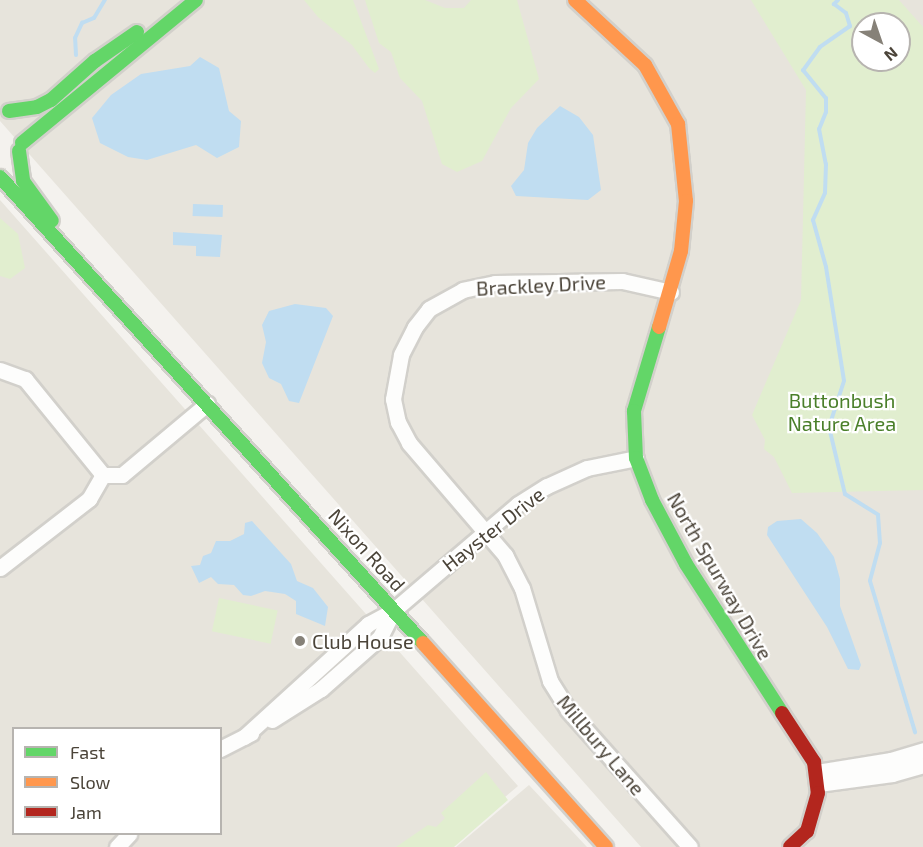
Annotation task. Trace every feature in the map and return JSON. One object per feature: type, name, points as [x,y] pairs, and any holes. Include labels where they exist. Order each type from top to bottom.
[{"type":"main road","points":[[4,109],[31,109],[51,100],[109,50],[188,0]]},
{"type":"main road","points":[[0,165],[196,0]]},
{"type":"main road","name":"North Spurway Drive","points":[[576,0],[617,35],[645,65],[678,124],[686,201],[681,251],[671,292],[641,377],[633,411],[636,458],[652,500],[686,564],[799,736],[817,778]]},
{"type":"main road","name":"Nixon Road","points":[[4,109],[19,125],[23,181],[96,283]]},
{"type":"main road","name":"Nixon Road","points":[[0,177],[606,847]]},
{"type":"main road","points":[[790,847],[807,831],[817,778]]},
{"type":"street","name":"Brackley Drive","points":[[488,533],[427,466],[398,422],[393,399],[397,369],[407,342],[425,314],[447,297],[495,283],[622,281],[671,292]]},
{"type":"street","points":[[0,370],[24,379],[103,475]]},
{"type":"street","points":[[103,475],[122,475],[207,404]]},
{"type":"street","name":"Hayster Drive","points":[[222,748],[244,737],[368,624],[394,610],[488,533],[518,504],[547,486],[587,468],[636,458]]},
{"type":"street","points":[[0,568],[89,499],[103,475]]},
{"type":"street","name":"Millbury Lane","points":[[488,533],[522,588],[550,681],[567,710],[690,847]]},
{"type":"street","points":[[891,767],[923,750]]},
{"type":"street","points":[[817,778],[891,767],[923,765]]},
{"type":"street","points":[[117,847],[128,835]]},
{"type":"shaded area","points":[[0,0],[923,0],[923,847],[641,847],[0,121]]},
{"type":"shaded area","points":[[0,200],[518,786],[447,847],[0,847]]},
{"type":"shaded area","points":[[529,785],[587,847],[456,847]]},
{"type":"green space","points":[[304,0],[353,0],[379,69],[375,73],[369,68],[352,45],[318,17]]},
{"type":"green space","points":[[365,0],[425,0],[445,8],[464,8],[471,0],[517,0],[539,79],[511,108],[482,161],[457,172],[442,164],[422,101],[400,78],[391,52],[379,43]]},
{"type":"green space","name":"Buttonbush Nature Area","points":[[751,0],[899,0],[910,12],[851,12],[851,72],[911,72],[911,14],[923,27],[923,490],[792,493],[774,457],[764,449],[765,440],[752,415],[801,300],[806,90]]},
{"type":"green space","points":[[0,218],[18,234],[25,268],[10,279],[0,276]]},
{"type":"green space","points":[[219,598],[278,610],[271,644],[212,631]]},
{"type":"green space","points":[[486,772],[508,800],[454,847],[396,847],[428,825],[436,827],[445,818],[441,813]]},
{"type":"water","points":[[200,57],[219,68],[229,111],[241,121],[239,147],[217,158],[196,145],[147,160],[128,157],[100,143],[92,118],[111,95],[141,74],[190,66]]},
{"type":"water","points":[[560,106],[579,117],[593,135],[601,190],[588,200],[516,196],[511,186],[524,170],[528,143],[537,128]]},
{"type":"water","points":[[193,204],[223,205],[223,217],[193,216]]},
{"type":"water","points":[[173,232],[222,235],[220,257],[196,256],[196,246],[173,245]]},
{"type":"water","points":[[295,304],[326,308],[333,316],[299,403],[289,401],[281,384],[269,378],[262,363],[266,342],[262,325],[269,311]]},
{"type":"water","points":[[801,519],[817,533],[834,557],[840,579],[840,606],[861,665],[859,670],[848,669],[827,627],[767,535],[768,527],[777,521]]},
{"type":"water","points":[[252,521],[291,564],[297,581],[313,588],[328,607],[325,626],[296,614],[296,601],[285,594],[265,591],[251,596],[243,595],[234,585],[218,584],[211,577],[199,583],[191,566],[200,565],[203,556],[211,553],[216,541],[230,541],[244,534],[245,523]]},
{"type":"waterway","points":[[76,55],[75,38],[82,23],[94,18],[105,0]]},
{"type":"waterway","points":[[838,0],[834,4],[846,13],[850,26],[820,47],[803,70],[826,98],[826,112],[819,129],[826,164],[825,193],[813,220],[826,267],[844,381],[829,427],[845,494],[878,515],[880,543],[870,581],[915,732]]},
{"type":"traffic: fast","points":[[22,143],[196,0]]},
{"type":"traffic: fast","points":[[9,111],[37,107],[51,100],[95,61],[137,32]]},
{"type":"traffic: fast","points":[[19,151],[23,181],[52,221]]},
{"type":"traffic: fast","points":[[0,177],[423,643]]},
{"type":"traffic: fast","points":[[659,327],[634,411],[636,458],[652,500],[686,564],[782,713]]},
{"type":"traffic: slow","points":[[575,0],[645,65],[678,124],[686,201],[681,251],[659,327]]},
{"type":"traffic: slow","points":[[423,643],[606,847]]},
{"type":"traffic: jam","points":[[782,713],[814,762],[818,793],[807,831],[790,847]]},
{"type":"place","name":"Club House","points":[[300,641]]}]
